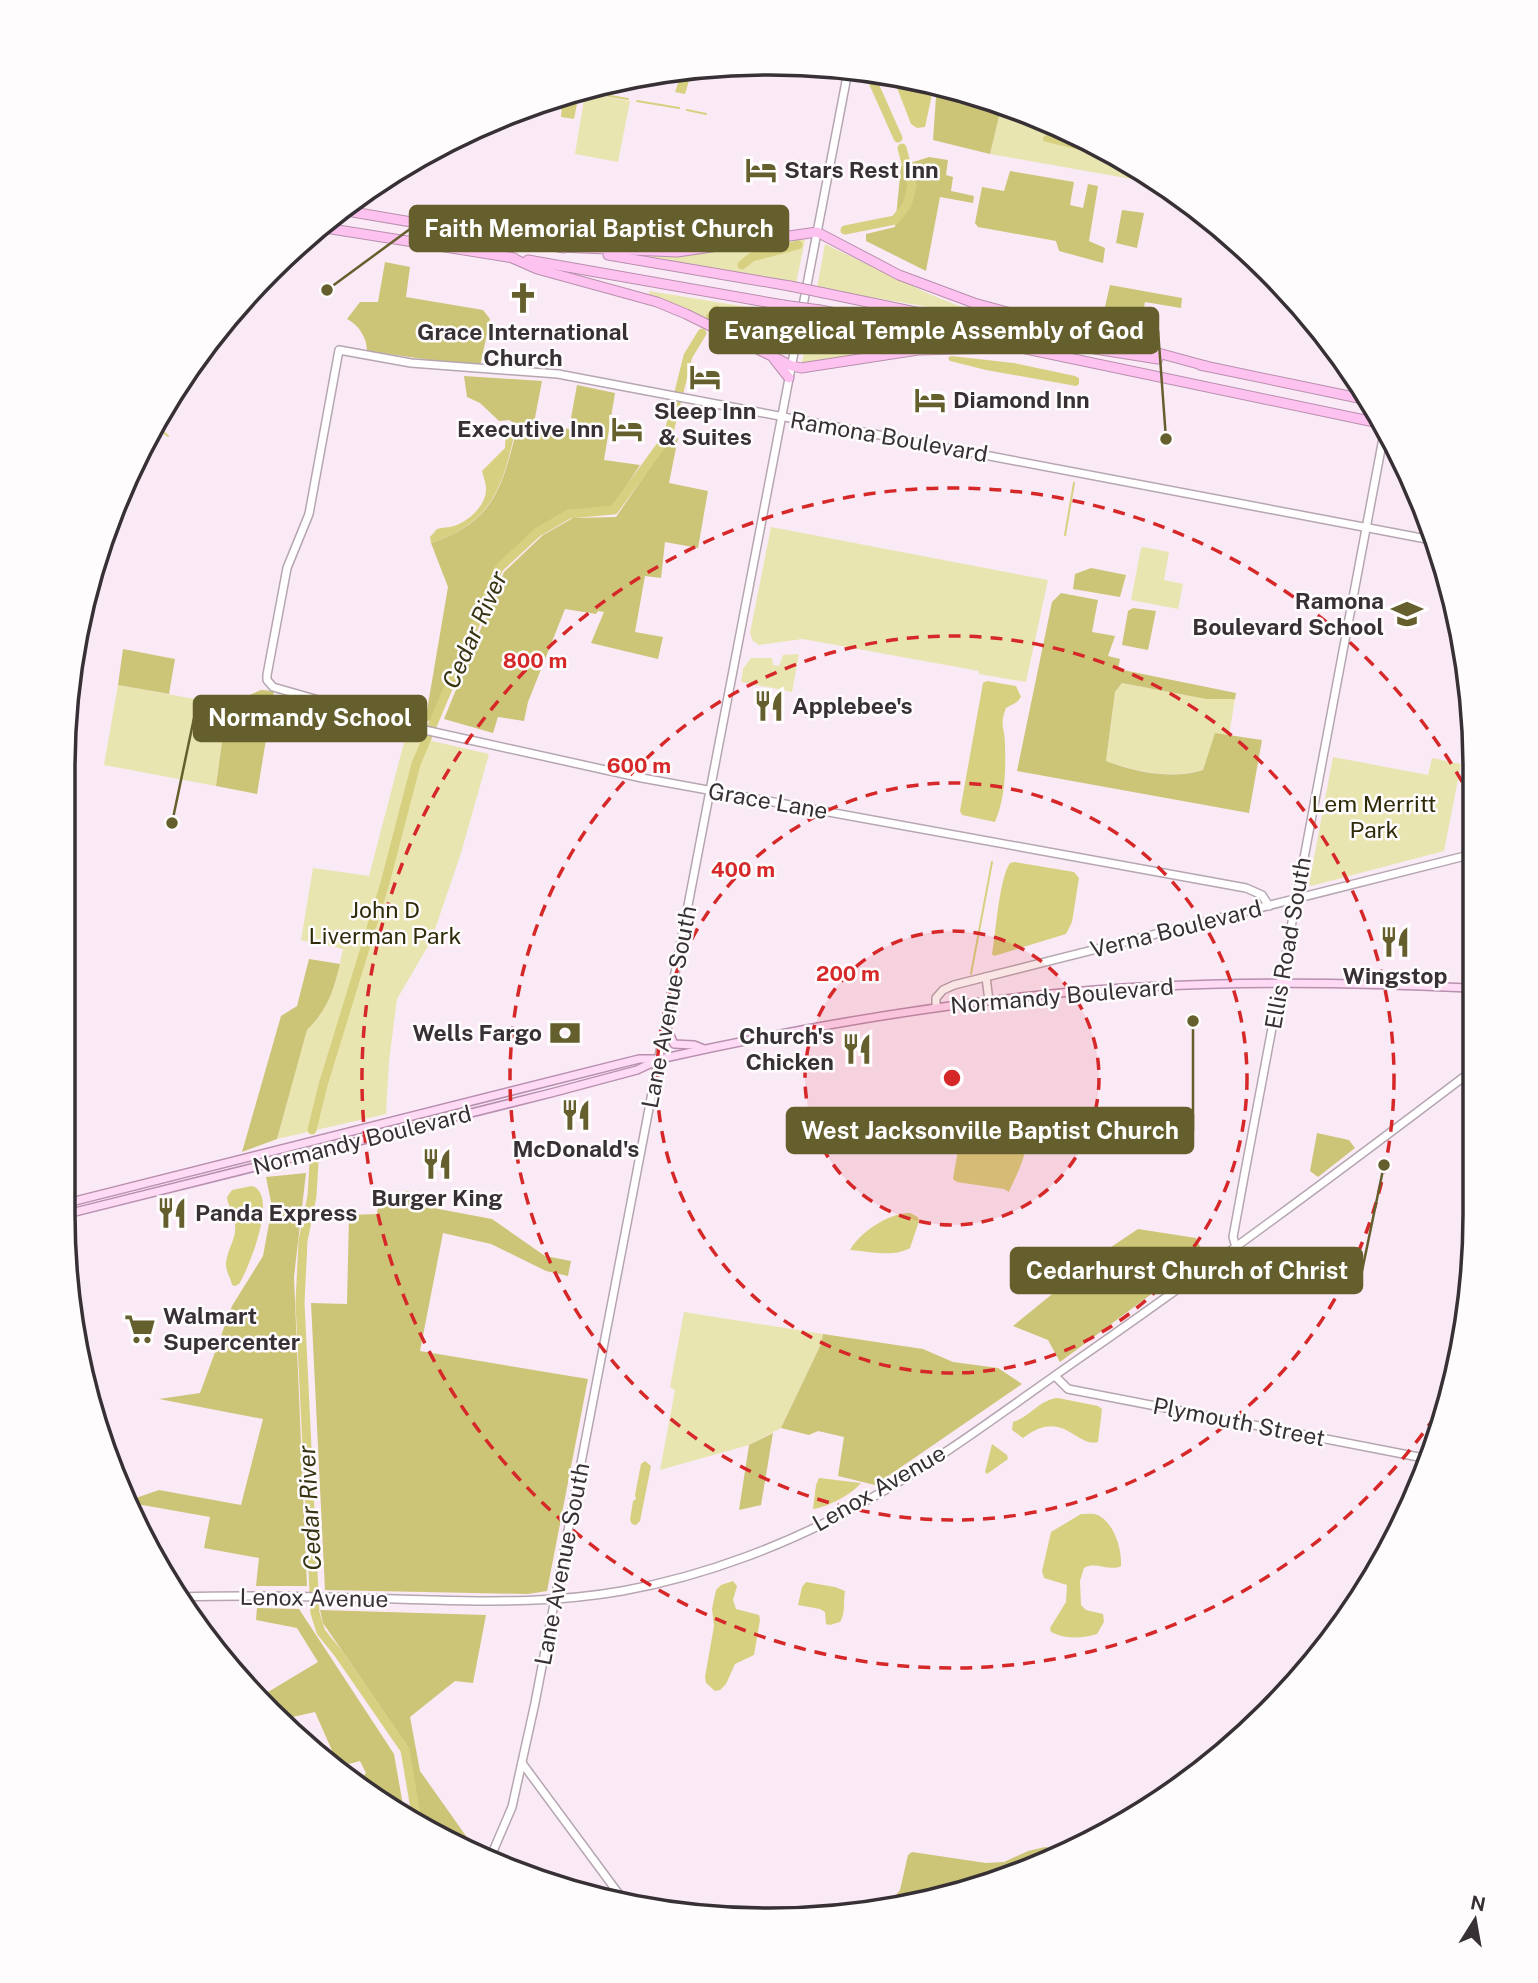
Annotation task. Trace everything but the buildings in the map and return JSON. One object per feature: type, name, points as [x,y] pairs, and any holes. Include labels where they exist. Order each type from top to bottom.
[{"type":"highway","points":[[356,213],[790,286],[1095,349],[1206,366],[1354,397]]},
{"type":"highway","points":[[334,229],[820,310],[1026,349],[1369,421]]},
{"type":"highway","points":[[560,247],[677,252],[817,232],[899,275],[964,299],[1206,366]]},
{"type":"highway","points":[[510,257],[537,269],[657,302],[792,366],[807,368],[936,348],[1026,349]]},
{"type":"highway","points":[[770,356],[789,378]]},
{"type":"main road","name":"Normandy Boulevard","points":[[75,1212],[590,1083],[637,1070],[660,1059],[835,1023],[936,1007],[1149,987],[1345,982],[1463,988]]},
{"type":"main road","points":[[666,1027],[674,1044],[694,1045],[704,1049]]},
{"type":"main road","name":"Normandy Boulevard","points":[[75,1201],[639,1059],[660,1059]]},
{"type":"main road","points":[[347,1143],[353,1136],[383,1127],[386,1123]]},
{"type":"street","name":"Lane Avenue South","points":[[493,1850],[512,1807],[555,1601],[846,80]]},
{"type":"street","name":"Ramona Boulevard","points":[[267,680],[287,568],[313,498],[339,350],[424,365],[558,374],[1423,538]]},
{"type":"street","name":"Ellis Road South","points":[[1236,1247],[1233,1237],[1382,445]]},
{"type":"street","name":"Grace Lane","points":[[267,680],[277,689],[420,729],[710,791],[1246,888],[1262,895],[1269,906]]},
{"type":"street","name":"Verna Boulevard","points":[[936,1007],[936,998],[943,990],[986,977],[1463,857]]},
{"type":"street","points":[[986,977],[989,1001]]},
{"type":"street","name":"Lenox Avenue","points":[[191,1597],[555,1601],[617,1592],[692,1574],[824,1523],[867,1501],[908,1475],[1055,1376],[1236,1247],[1463,1077]]},
{"type":"street","name":"Plymouth Street","points":[[1055,1376],[1068,1389],[1418,1457]]},
{"type":"street","points":[[522,1763],[616,1890]]},
{"type":"green space","points":[[602,96],[630,101],[618,162],[575,154],[584,101]]},
{"type":"green space","points":[[999,115],[1047,134],[1043,137],[1076,147],[1134,180],[990,154]]},
{"type":"green space","points":[[797,238],[805,240],[796,284],[643,255]]},
{"type":"green space","points":[[825,244],[929,294],[987,317],[817,288]]},
{"type":"green space","points":[[649,291],[791,314],[783,355],[734,330],[715,326],[649,295]]},
{"type":"green space","points":[[811,317],[967,345],[802,362]]},
{"type":"green space","points":[[771,527],[1048,580],[1026,682],[803,639],[759,645],[753,641],[750,633]]},
{"type":"green space","points":[[1143,547],[1169,552],[1164,580],[1183,584],[1178,609],[1131,600]]},
{"type":"green space","points":[[799,654],[792,692],[741,682],[743,669],[751,658],[772,658],[773,665],[779,666],[783,655]]},
{"type":"green space","points":[[1122,683],[1206,699],[1235,699],[1229,735],[1215,734],[1203,770],[1191,773],[1154,773],[1106,761],[1115,692]]},
{"type":"green space","points":[[118,685],[227,705],[216,786],[104,765]]},
{"type":"green space","name":"John D Liverman Park","points":[[406,735],[489,754],[461,853],[431,941],[397,999],[386,1114],[277,1139],[307,1030],[328,1002],[343,949],[301,940],[313,868],[369,876]]},
{"type":"green space","name":"Lem Merritt Park","points":[[1333,757],[1428,775],[1432,758],[1461,764],[1444,851],[1311,886],[1309,884]]},
{"type":"green space","points":[[684,1312],[823,1334],[821,1344],[781,1428],[749,1445],[660,1470],[675,1390],[670,1387]]},
{"type":"shaded area","points":[[689,80],[685,94],[675,92],[679,81]]},
{"type":"shaded area","points":[[897,88],[932,95],[925,127],[917,128],[911,124]]},
{"type":"shaded area","points":[[936,97],[999,115],[990,154],[933,140]]},
{"type":"shaded area","points":[[577,103],[574,119],[561,117],[562,107]]},
{"type":"shaded area","points":[[1047,134],[1083,151],[1043,141],[1043,137]]},
{"type":"shaded area","points":[[929,157],[948,160],[946,175],[953,177],[951,191],[974,196],[973,203],[940,197],[926,271],[866,241],[866,234],[895,227],[901,166]]},
{"type":"shaded area","points":[[1010,171],[1074,182],[1070,205],[1083,208],[1088,184],[1098,186],[1089,241],[1105,248],[1103,263],[1059,251],[1056,241],[978,227],[975,223],[982,187],[1004,191]]},
{"type":"shaded area","points":[[1122,210],[1144,213],[1137,248],[1116,243]]},
{"type":"shaded area","points":[[385,262],[410,267],[406,297],[483,310],[490,319],[480,367],[367,351],[362,332],[347,319],[360,302],[378,302]]},
{"type":"shaded area","points":[[1110,285],[1182,298],[1181,308],[1145,302],[1141,324],[1130,329],[1102,320]]},
{"type":"shaded area","points":[[951,356],[1014,363],[1075,376],[1079,378],[1079,384],[1076,386],[986,370],[950,361],[948,358]]},
{"type":"shaded area","points":[[464,376],[542,381],[534,423],[569,429],[577,385],[615,393],[604,460],[640,465],[613,506],[569,511],[537,529],[496,567],[431,720],[425,722],[448,587],[431,543],[470,524],[493,499],[507,466],[518,425],[509,420],[499,421],[480,403],[467,397]]},
{"type":"shaded area","points":[[512,426],[515,432],[505,471],[490,502],[467,525],[431,543],[430,537],[437,529],[460,524],[480,506],[486,494],[482,471],[505,448],[506,427]]},
{"type":"shaded area","points":[[671,437],[678,438],[669,483],[708,491],[698,548],[665,542],[661,578],[645,576],[635,632],[663,637],[658,659],[591,643],[604,612],[598,611],[596,614],[565,609],[528,702],[524,721],[498,717],[493,733],[444,719],[504,572],[543,535],[573,518],[616,517]]},
{"type":"shaded area","points":[[1091,568],[1126,575],[1120,597],[1073,589],[1075,574]]},
{"type":"shaded area","points":[[1061,593],[1098,600],[1092,632],[1115,636],[1108,656],[1120,659],[1118,669],[1236,693],[1235,699],[1206,699],[1122,683],[1115,692],[1106,761],[1154,773],[1191,773],[1203,770],[1215,733],[1262,740],[1249,813],[1017,771],[1052,602]]},
{"type":"shaded area","points":[[1133,608],[1156,611],[1148,650],[1122,645],[1128,611]]},
{"type":"shaded area","points":[[123,649],[175,659],[169,694],[118,685]]},
{"type":"shaded area","points":[[987,681],[1016,686],[1021,697],[1006,708],[1003,719],[1005,774],[1001,804],[995,822],[962,815],[960,811],[983,683]]},
{"type":"shaded area","points":[[261,690],[274,691],[257,794],[216,786],[227,705]]},
{"type":"shaded area","points":[[1010,863],[1074,872],[1079,878],[1072,922],[1066,934],[994,956],[992,954],[1003,881]]},
{"type":"shaded area","points":[[309,959],[340,964],[332,992],[320,1015],[307,1030],[277,1139],[242,1152],[281,1016],[297,1006]]},
{"type":"shaded area","points":[[964,1129],[1025,1139],[1023,1159],[1009,1192],[953,1179],[961,1132]]},
{"type":"shaded area","points":[[1317,1133],[1349,1140],[1355,1148],[1318,1177],[1310,1171]]},
{"type":"shaded area","points":[[306,1173],[294,1277],[307,1586],[256,1586],[259,1558],[204,1548],[210,1517],[140,1505],[136,1498],[159,1490],[241,1505],[263,1419],[159,1399],[200,1393],[232,1306],[263,1256],[272,1207],[266,1177]]},
{"type":"shaded area","points":[[252,1186],[260,1192],[263,1202],[262,1216],[255,1248],[239,1284],[235,1286],[232,1285],[226,1267],[235,1230],[227,1197],[232,1190]]},
{"type":"shaded area","points":[[409,1191],[412,1204],[492,1219],[545,1256],[571,1261],[568,1276],[546,1271],[491,1244],[443,1233],[420,1351],[588,1379],[547,1591],[528,1594],[325,1590],[311,1303],[347,1304],[349,1215],[377,1214],[379,1196]]},
{"type":"shaded area","points":[[910,1213],[918,1217],[919,1221],[910,1248],[896,1253],[850,1250],[860,1237],[876,1225],[893,1216]]},
{"type":"shaded area","points":[[1138,1229],[1196,1238],[1204,1255],[1060,1362],[1048,1340],[1013,1326],[1105,1251]]},
{"type":"shaded area","points":[[823,1334],[923,1349],[953,1362],[998,1368],[1022,1384],[875,1485],[838,1476],[844,1437],[818,1431],[809,1435],[781,1428],[821,1344]]},
{"type":"shaded area","points":[[1058,1398],[1102,1409],[1098,1442],[1083,1440],[1059,1427],[1048,1426],[1023,1438],[1012,1430],[1013,1422],[1046,1401]]},
{"type":"shaded area","points":[[773,1433],[761,1505],[739,1510],[749,1445]]},
{"type":"shaded area","points":[[992,1444],[1007,1455],[1008,1459],[987,1474],[985,1472]]},
{"type":"shaded area","points":[[645,1461],[651,1466],[640,1521],[636,1525],[630,1520],[641,1464]]},
{"type":"shaded area","points":[[819,1478],[861,1483],[839,1499],[813,1509]]},
{"type":"shaded area","points":[[1081,1514],[1098,1515],[1109,1525],[1119,1545],[1121,1566],[1084,1568],[1080,1581],[1081,1605],[1086,1610],[1103,1614],[1104,1622],[1097,1634],[1068,1637],[1051,1632],[1050,1628],[1066,1602],[1067,1585],[1044,1578],[1042,1571],[1051,1532]]},
{"type":"shaded area","points":[[733,1581],[737,1586],[733,1600],[736,1609],[759,1615],[760,1620],[754,1655],[735,1664],[726,1684],[715,1691],[706,1683],[705,1677],[714,1626],[712,1609],[716,1590]]},
{"type":"shaded area","points":[[806,1582],[845,1591],[844,1611],[840,1622],[826,1624],[825,1612],[798,1605],[802,1587]]},
{"type":"shaded area","points":[[257,1608],[299,1609],[394,1754],[403,1803],[364,1776],[366,1773],[360,1761],[349,1764],[333,1753],[315,1712],[291,1717],[267,1693],[318,1662],[297,1628],[256,1620]]},
{"type":"shaded area","points":[[320,1610],[486,1615],[473,1683],[455,1681],[410,1717],[420,1771],[468,1839],[419,1813],[408,1747],[323,1623]]},
{"type":"shaded area","points":[[1050,1848],[992,1871],[896,1896],[900,1890],[908,1855],[912,1852],[986,1863],[1004,1862],[1028,1851]]},
{"type":"waterway","name":"Cedar River","points":[[874,83],[898,138]]},
{"type":"waterway","points":[[606,95],[628,99]]},
{"type":"waterway","points":[[637,101],[679,108]]},
{"type":"waterway","points":[[687,110],[706,114]]},
{"type":"waterway","name":"Cedar River","points":[[845,230],[895,220],[907,205],[912,186],[902,148]]},
{"type":"waterway","name":"Cedar River","points":[[742,265],[752,257],[798,245]]},
{"type":"waterway","name":"Cedar River","points":[[312,1130],[323,1085],[385,883],[416,764],[499,568],[538,532],[569,514],[614,510],[668,436],[688,356],[702,333]]},
{"type":"waterway","points":[[163,432],[168,436]]},
{"type":"waterway","points":[[1065,535],[1074,483]]},
{"type":"waterway","points":[[971,974],[992,862]]},
{"type":"waterway","name":"Cedar River","points":[[314,1162],[312,1196],[303,1241],[300,1303],[315,1613],[321,1632],[405,1750],[415,1811]]},
{"type":"place","name":"Stars Rest Inn","points":[[761,170]]},
{"type":"place","name":"Faith Memorial Baptist Church","points":[[327,290]]},
{"type":"place","name":"Grace International Church","points":[[523,298]]},
{"type":"place","name":"Sleep Inn & Suites","points":[[705,377]]},
{"type":"place","name":"Diamond Inn","points":[[930,400]]},
{"type":"place","name":"Executive Inn","points":[[627,429]]},
{"type":"place","name":"Evangelical Temple Assembly of God","points":[[1166,439]]},
{"type":"place","name":"Ramona Boulevard School","points":[[1407,614]]},
{"type":"place","name":"Applebee's","points":[[769,706]]},
{"type":"place","name":"Normandy School","points":[[172,823]]},
{"type":"place","name":"Wingstop","points":[[1395,942]]},
{"type":"place","name":"West Jacksonville Baptist Church","points":[[1193,1021]]},
{"type":"place","name":"Wells Fargo","points":[[565,1033]]},
{"type":"place","name":"Church's Chicken","points":[[857,1049]]},
{"type":"place","name":"McDonald's","points":[[576,1115]]},
{"type":"place","name":"Burger King","points":[[437,1164]]},
{"type":"place","name":"Cedarhurst Church of Christ","points":[[1384,1165]]},
{"type":"place","name":"Panda Express","points":[[172,1213]]},
{"type":"place","name":"Walmart Supercenter","points":[[140,1329]]}]
